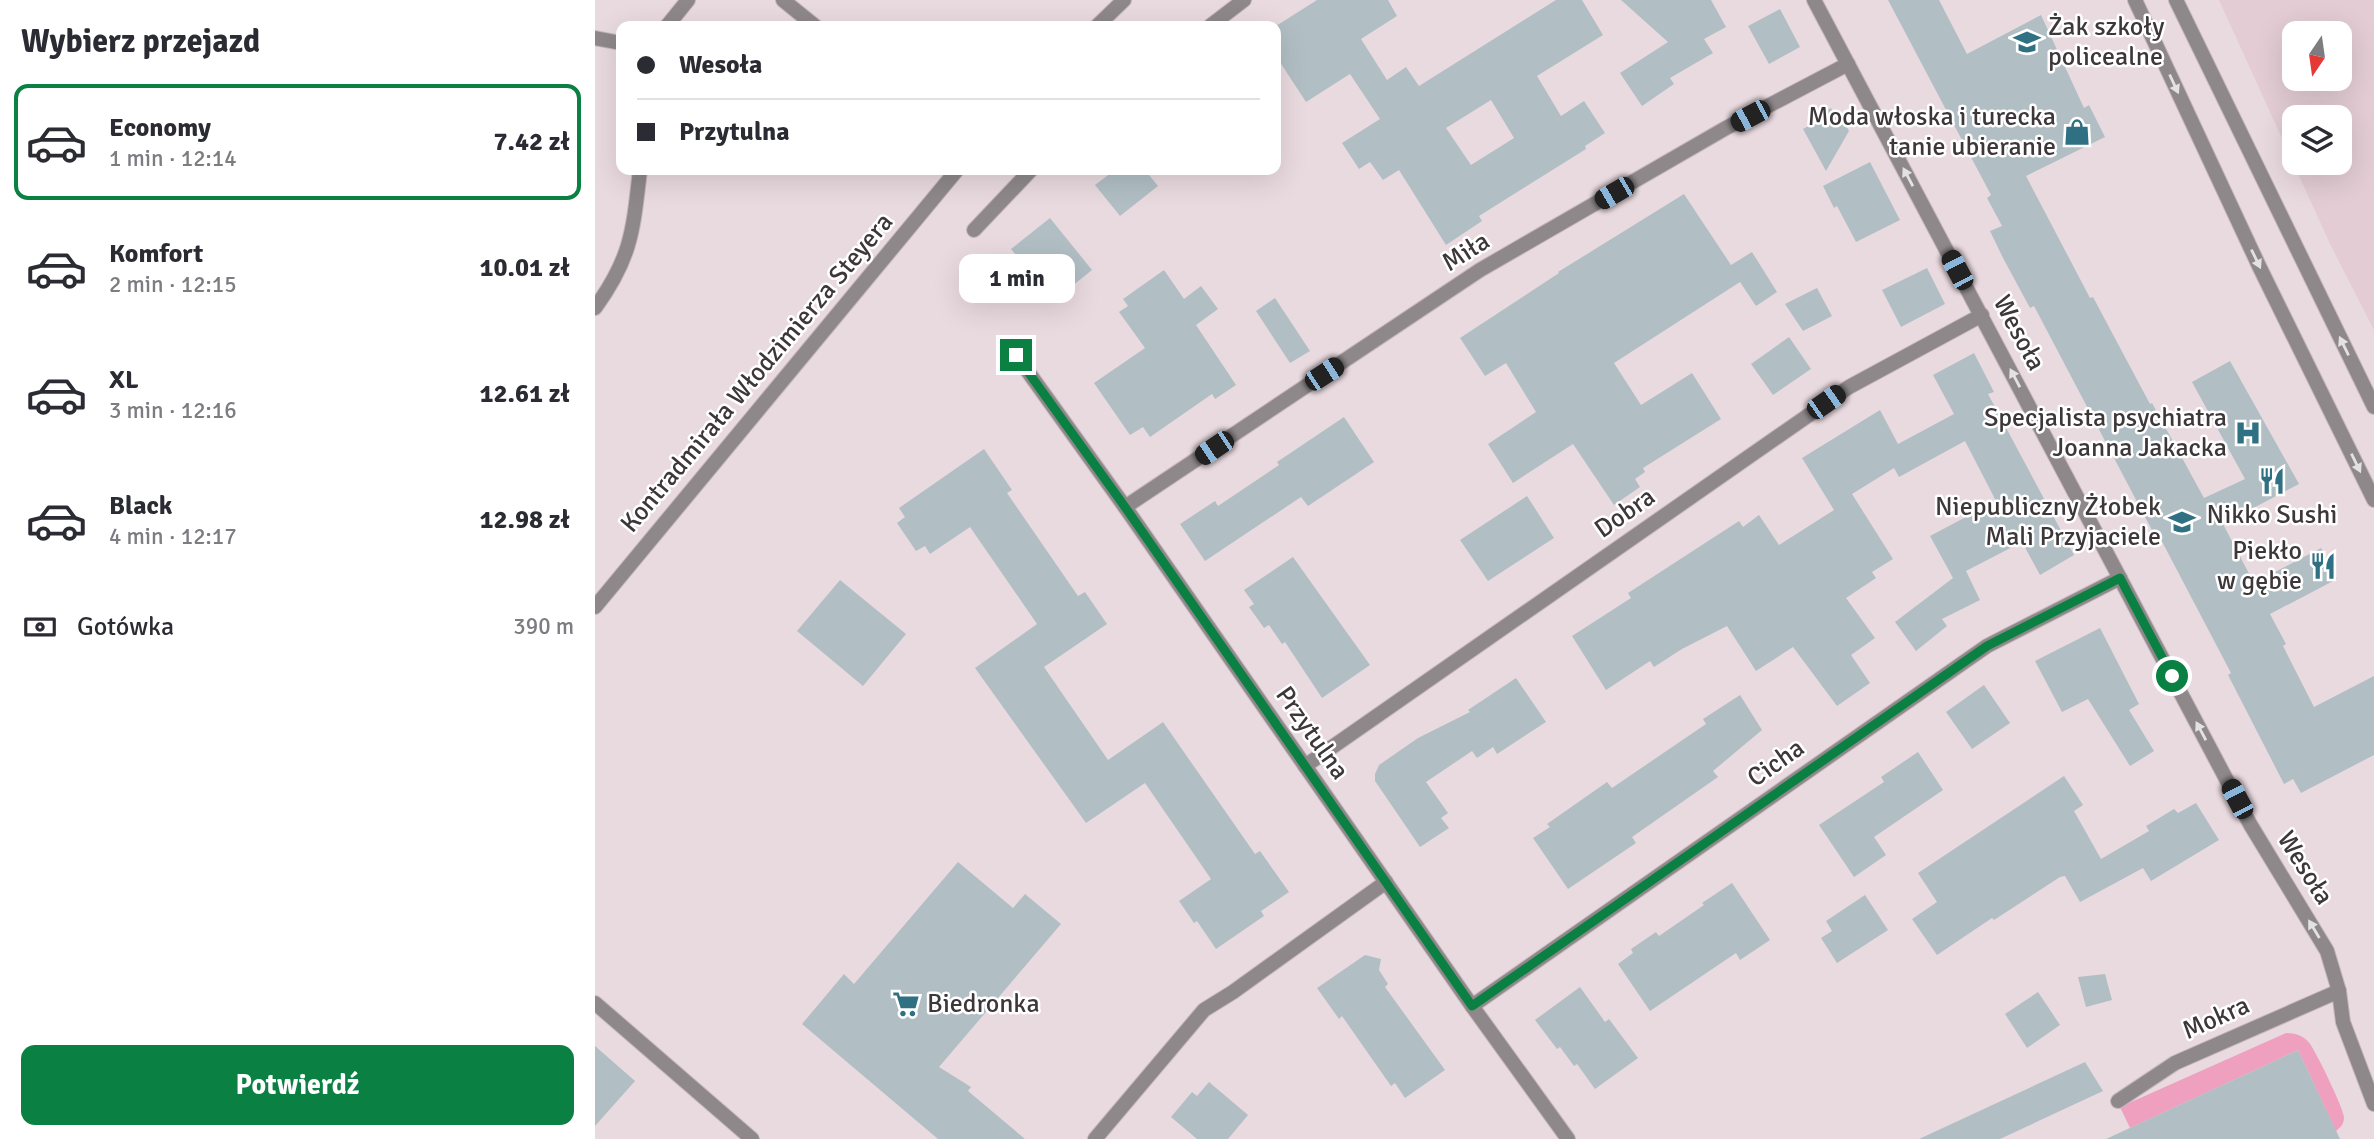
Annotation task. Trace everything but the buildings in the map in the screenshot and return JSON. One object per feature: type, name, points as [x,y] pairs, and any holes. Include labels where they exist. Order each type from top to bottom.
[{"type":"street","points":[[671,21],[688,0]]},
{"type":"street","points":[[783,0],[809,21]]},
{"type":"street","points":[[1102,21],[1124,0]]},
{"type":"street","points":[[1217,21],[1244,0]]},
{"type":"street","name":"Wesoła","points":[[1814,0],[2250,824],[2327,951],[2339,991],[2343,1021],[2374,1104]]},
{"type":"street","points":[[2135,0],[2259,266],[2374,500]]},
{"type":"street","points":[[2176,0],[2374,407]]},
{"type":"street","points":[[595,38],[616,42]]},
{"type":"street","name":"Miła","points":[[1125,507],[1479,270],[1726,128],[1848,64]]},
{"type":"street","points":[[595,308],[611,286],[629,246],[639,175]]},
{"type":"street","name":"Kontradmirała Włodzimierza Steyera","points":[[595,607],[953,175]]},
{"type":"street","points":[[974,230],[1026,175]]},
{"type":"street","name":"Dobra","points":[[1305,766],[1849,387],[1982,315]]},
{"type":"street","name":"Przytulna","points":[[1016,355],[1568,1139]]},
{"type":"street","name":"Cicha","points":[[1472,1006],[1987,646],[2120,578]]},
{"type":"street","points":[[1095,1139],[1203,1010],[1233,992],[1386,882]]},
{"type":"street","name":"Mokra","points":[[2118,1101],[2175,1063],[2339,991]]},
{"type":"street","points":[[595,1003],[752,1139]]},
{"type":"shaded area","points":[[2219,0],[2374,0],[2374,330],[2299,175],[2352,175],[2352,105],[2282,105],[2282,138]]},
{"type":"shaded area","points":[[2286,1033],[2308,1041],[2324,1069],[2344,1117],[2342,1125],[2336,1131],[2298,1050],[2130,1128],[2120,1107]]},
{"type":"place","name":"Żak szkoły policealne","points":[[2027,42]]},
{"type":"place","name":"Moda włoska i turecka tanie ubieranie","points":[[2077,132]]},
{"type":"place","name":"Specjalista psychiatra Joanna Jakacka","points":[[2248,433]]},
{"type":"place","name":"Nikko Sushi","points":[[2272,481]]},
{"type":"place","name":"Niepubliczny Żłobek Mali Przyjaciele","points":[[2182,522]]},
{"type":"place","name":"Piekło w gębie","points":[[2323,566]]},
{"type":"place","name":"Biedronka","points":[[906,1004]]},
{"type":"route","points":[[1016,355],[1472,1006],[1987,646],[2120,578],[2172,676]]}]
